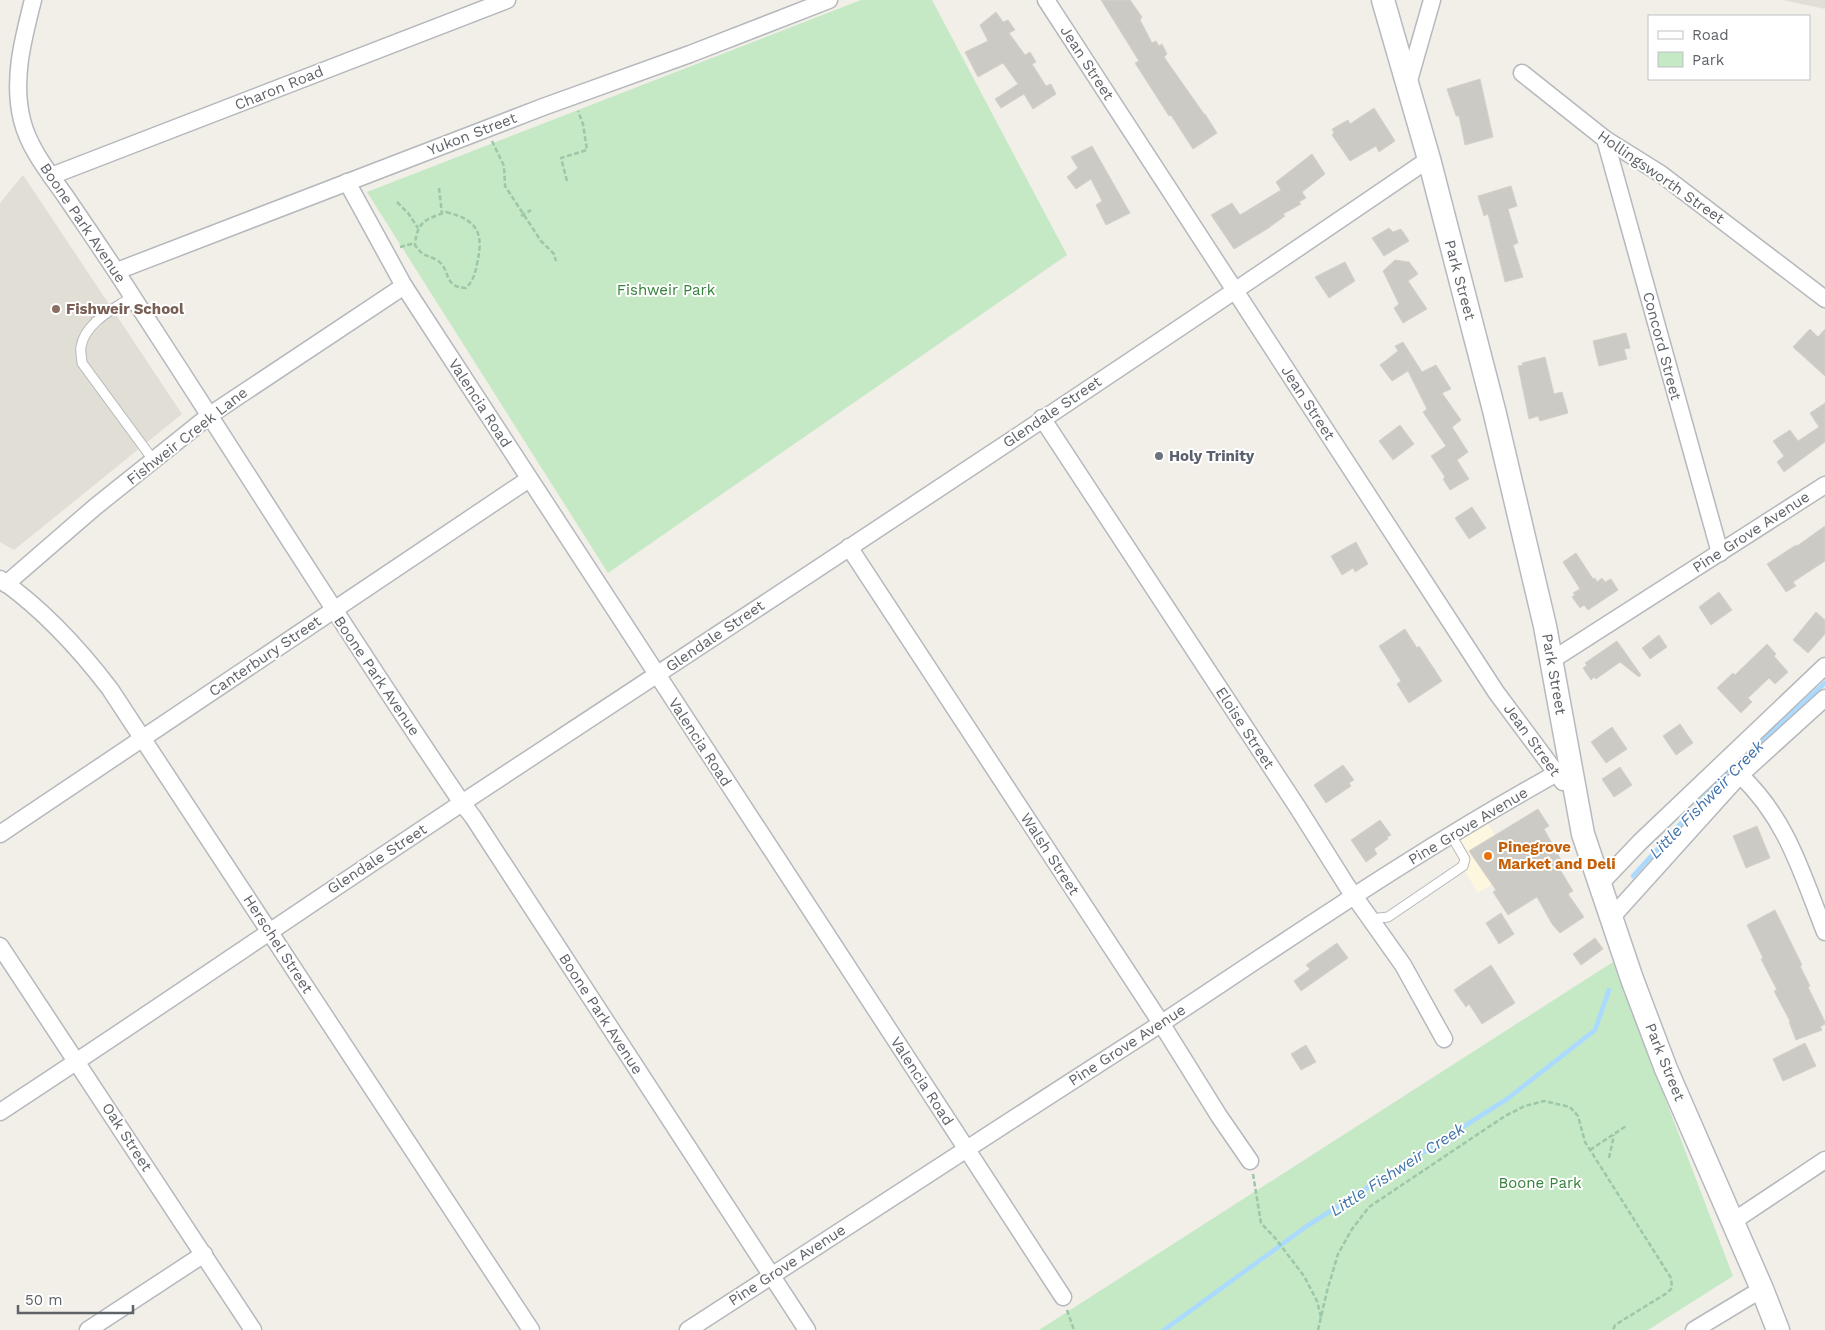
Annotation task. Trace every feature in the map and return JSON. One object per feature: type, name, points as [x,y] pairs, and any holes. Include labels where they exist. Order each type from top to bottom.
[{"type":"street","name":"Boone Park Avenue","points":[[33,0],[21,48],[18,85],[22,121],[37,155],[117,271],[334,610],[462,803],[479,825],[807,1330]]},
{"type":"street","name":"Charon Road","points":[[51,176],[506,0]]},
{"type":"street","name":"Yukon Street","points":[[117,271],[486,129],[681,58],[829,0]]},
{"type":"street","name":"Jean Street","points":[[1046,0],[1496,692],[1563,770]]},
{"type":"street","name":"Park Street","points":[[1383,0],[1429,158],[1494,410],[1552,660],[1563,770],[1576,800],[1583,834],[1632,979],[1666,1069],[1778,1330]]},
{"type":"street","points":[[1408,84],[1432,0]]},
{"type":"street","name":"Hollingsworth Street","points":[[1522,73],[1605,139],[1661,174],[1825,299]]},
{"type":"street","name":"Concord Street","points":[[1605,139],[1720,553]]},
{"type":"street","name":"Glendale Street","points":[[0,1112],[78,1062],[269,931],[1236,291],[1429,158]]},
{"type":"street","name":"Valencia Road","points":[[347,182],[404,286],[656,676],[1063,1297]]},
{"type":"street","name":"Fishweir Creek Lane","points":[[3,581],[210,415],[404,286]]},
{"type":"street","name":"Eloise Street","points":[[1042,418],[1354,896],[1403,965],[1444,1039]]},
{"type":"street","name":"Canterbury Street","points":[[0,834],[529,479]]},
{"type":"street","name":"Pine Grove Avenue","points":[[1552,660],[1825,484]]},
{"type":"street","name":"Walsh Street","points":[[849,547],[1250,1161]]},
{"type":"street","name":"Herschel Street","points":[[3,581],[43,613],[85,655],[144,737],[531,1330]]},
{"type":"street","points":[[1600,884],[1640,842],[1825,666]]},
{"type":"street","points":[[1612,917],[1740,776],[1825,698]]},
{"type":"street","name":"Pine Grove Avenue","points":[[688,1330],[967,1150],[1077,1076],[1354,896],[1451,835],[1563,770]]},
{"type":"street","points":[[1740,776],[1769,808],[1787,837],[1825,932]]},
{"type":"street","name":"Oak Street","points":[[0,946],[253,1330]]},
{"type":"street","points":[[1732,1222],[1825,1160]]},
{"type":"street","points":[[88,1330],[204,1254]]},
{"type":"street","points":[[1694,1330],[1762,1289]]},
{"type":"lane","points":[[133,296],[94,323],[84,336],[81,349],[82,363],[154,461]]},
{"type":"lane","points":[[1370,918],[1388,917],[1463,866],[1465,859],[1451,835]]},
{"type":"path","points":[[567,181],[561,158],[587,150],[583,124]]},
{"type":"path","points":[[486,129],[504,166],[505,186],[522,215],[554,254],[556,261]]},
{"type":"path","points":[[439,188],[442,214]]},
{"type":"path","points":[[397,202],[408,213],[418,228]]},
{"type":"path","points":[[522,215],[531,210]]},
{"type":"path","points":[[446,212],[466,219],[476,229],[481,239],[479,256],[472,282],[466,288],[457,288],[450,283],[446,272],[438,261],[420,253],[415,245],[418,228],[421,223],[442,214],[446,212]]},
{"type":"path","points":[[400,247],[411,244],[415,245]]},
{"type":"path","points":[[1318,1330],[1338,1254],[1352,1229],[1369,1207],[1505,1116],[1525,1106],[1544,1101],[1570,1106],[1578,1116],[1585,1142],[1671,1278],[1672,1288],[1667,1293],[1615,1325],[1613,1330]]},
{"type":"path","points":[[1590,1150],[1626,1126]]},
{"type":"path","points":[[1609,1158],[1614,1135]]},
{"type":"path","points":[[1250,1161],[1256,1186],[1261,1223],[1289,1254],[1304,1276],[1317,1301],[1322,1317]]},
{"type":"path","points":[[1604,1173],[1610,1169]]},
{"type":"path","points":[[1063,1297],[1074,1330]]},
{"type":"shaded area","points":[[1783,0],[1825,0],[1825,9]]},
{"type":"shaded area","name":"Fishweir School","points":[[23,175],[182,414],[14,550],[0,542],[0,203]]},
{"type":"shaded area","points":[[1487,822],[1515,869],[1478,893],[1449,844]]},
{"type":"green space","name":"Fishweir Park","points":[[861,0],[932,0],[1067,255],[608,573],[367,192]]},
{"type":"green space","name":"Boone Park","points":[[1613,962],[1733,1276],[1648,1330],[1039,1330]]},
{"type":"building","points":[[1101,0],[1130,0],[1142,17],[1140,20],[1152,43],[1156,41],[1159,46],[1162,44],[1167,54],[1164,57],[1217,133],[1193,149],[1135,63],[1139,61]]},
{"type":"building","points":[[996,12],[1003,22],[1008,20],[1015,30],[1009,33],[1025,55],[1030,52],[1036,62],[1032,64],[1046,86],[1051,84],[1056,94],[1033,109],[1024,94],[1001,108],[995,99],[1018,84],[1003,63],[978,77],[965,52],[988,41],[980,25]]},
{"type":"building","points":[[1480,79],[1493,137],[1465,145],[1459,116],[1456,116],[1447,89]]},
{"type":"building","points":[[1374,108],[1395,141],[1379,152],[1376,146],[1350,161],[1332,135],[1334,133],[1332,129],[1348,120],[1350,124]]},
{"type":"building","points":[[1092,146],[1130,213],[1106,225],[1096,205],[1102,201],[1091,179],[1076,189],[1067,177],[1078,168],[1071,157]]},
{"type":"building","points":[[1312,154],[1325,174],[1302,192],[1306,198],[1299,202],[1301,204],[1283,214],[1285,216],[1267,229],[1234,249],[1211,215],[1232,203],[1240,215],[1281,190],[1276,182]]},
{"type":"building","points":[[1511,186],[1517,206],[1508,209],[1518,243],[1513,245],[1523,277],[1505,282],[1488,214],[1484,216],[1478,196]]},
{"type":"building","points":[[1389,228],[1393,232],[1401,229],[1409,241],[1384,256],[1372,238]]},
{"type":"building","points":[[1395,260],[1409,262],[1418,274],[1408,281],[1427,309],[1403,323],[1394,308],[1399,304],[1383,271]]},
{"type":"building","points":[[1345,262],[1355,281],[1329,298],[1315,277]]},
{"type":"building","points":[[1810,329],[1818,337],[1825,329],[1825,376],[1793,347]]},
{"type":"building","points":[[1626,333],[1630,348],[1624,349],[1627,359],[1599,366],[1593,341]]},
{"type":"building","points":[[1403,342],[1422,372],[1436,365],[1451,389],[1442,393],[1461,420],[1452,427],[1468,452],[1457,460],[1469,479],[1450,490],[1443,479],[1445,477],[1431,456],[1446,446],[1423,412],[1427,409],[1408,371],[1392,381],[1380,365],[1398,351],[1395,346]]},
{"type":"building","points":[[1545,357],[1554,394],[1562,392],[1568,413],[1540,421],[1538,416],[1529,419],[1518,366],[1523,365],[1522,363]]},
{"type":"building","points":[[1825,403],[1825,442],[1784,472],[1777,462],[1784,456],[1773,441],[1790,430],[1798,441],[1819,427],[1810,413]]},
{"type":"building","points":[[1400,425],[1414,444],[1393,460],[1379,441]]},
{"type":"building","points":[[1472,507],[1486,528],[1469,539],[1455,518]]},
{"type":"building","points":[[1825,526],[1825,561],[1793,582],[1796,586],[1786,592],[1767,564]]},
{"type":"building","points":[[1356,542],[1368,564],[1355,572],[1353,568],[1342,575],[1331,556]]},
{"type":"building","points":[[1576,553],[1593,579],[1595,578],[1597,582],[1602,578],[1605,582],[1611,579],[1618,590],[1588,610],[1584,605],[1580,608],[1572,597],[1575,595],[1573,593],[1580,589],[1563,562]]},
{"type":"building","points":[[1719,592],[1732,610],[1711,625],[1699,607]]},
{"type":"building","points":[[1816,612],[1825,620],[1825,634],[1808,653],[1793,640]]},
{"type":"building","points":[[1405,629],[1417,648],[1419,646],[1442,681],[1409,703],[1397,684],[1401,681],[1379,646]]},
{"type":"building","points":[[1659,635],[1667,647],[1650,659],[1642,648]]},
{"type":"building","points":[[1617,641],[1641,675],[1639,677],[1620,662],[1596,679],[1594,677],[1591,680],[1583,668],[1587,665],[1585,663]]},
{"type":"building","points":[[1767,644],[1776,654],[1774,656],[1788,672],[1775,684],[1769,678],[1748,698],[1752,702],[1741,713],[1717,688],[1733,673],[1735,675]]},
{"type":"building","points":[[1680,724],[1693,743],[1676,755],[1663,736]]},
{"type":"building","points":[[1612,727],[1627,749],[1606,763],[1591,742]]},
{"type":"building","points":[[1343,765],[1354,780],[1349,783],[1351,786],[1326,803],[1314,785]]},
{"type":"building","points":[[1620,767],[1632,785],[1614,797],[1602,779]]},
{"type":"building","points":[[1538,809],[1549,826],[1544,829],[1561,860],[1556,863],[1573,891],[1568,894],[1584,917],[1560,933],[1552,924],[1537,897],[1508,915],[1493,892],[1496,890],[1469,851]]},
{"type":"building","points":[[1380,820],[1391,835],[1374,849],[1377,854],[1366,862],[1351,840]]},
{"type":"building","points":[[1757,826],[1770,858],[1746,868],[1733,836]]},
{"type":"building","points":[[1775,910],[1802,965],[1800,966],[1810,986],[1808,987],[1825,1022],[1820,1027],[1822,1030],[1796,1040],[1790,1021],[1774,991],[1777,990],[1761,959],[1763,958],[1747,925]]},
{"type":"building","points":[[1501,913],[1514,934],[1499,944],[1486,923]]},
{"type":"building","points":[[1595,938],[1603,949],[1581,965],[1573,954]]},
{"type":"building","points":[[1337,943],[1348,958],[1301,991],[1294,981],[1310,969],[1306,965]]},
{"type":"building","points":[[1491,965],[1515,1003],[1482,1024],[1469,1004],[1466,1007],[1454,990]]},
{"type":"building","points":[[1805,1043],[1816,1066],[1783,1081],[1773,1059]]},
{"type":"building","points":[[1306,1045],[1316,1062],[1301,1070],[1291,1054]]},
{"type":"waterway","name":"Little Fishweir Creek","points":[[1633,876],[1733,766],[1825,683]]},
{"type":"waterway","name":"Little Fishweir Creek","points":[[1164,1330],[1307,1226],[1507,1099],[1595,1030],[1609,990]]},
{"type":"place","name":"Fishweir School","points":[[56,309]]},
{"type":"place","name":"Holy Trinity","points":[[1159,456]]},
{"type":"place","name":"Pinegrove Market and Deli","points":[[1488,856]]}]
